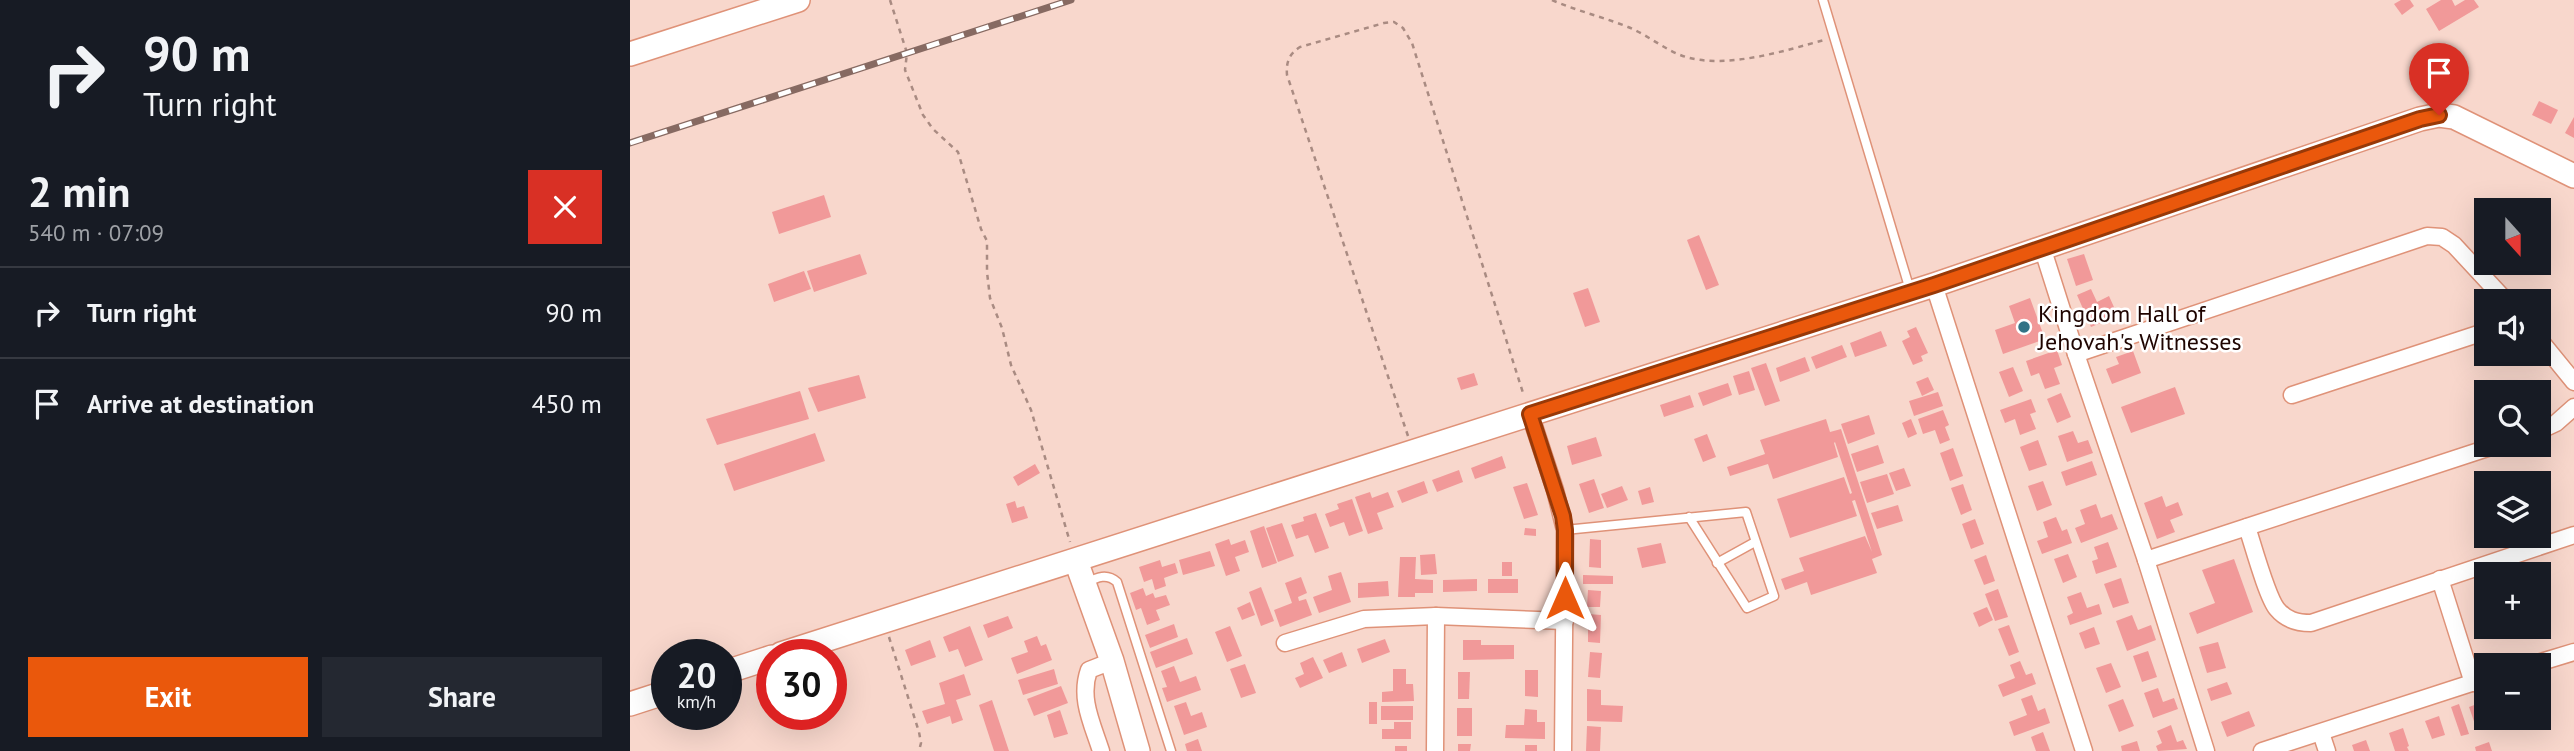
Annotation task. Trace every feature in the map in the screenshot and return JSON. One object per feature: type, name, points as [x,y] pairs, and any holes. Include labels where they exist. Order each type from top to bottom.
[{"type":"street","points":[[630,54],[798,0]]},
{"type":"street","points":[[827,639],[1910,293],[2420,119],[2439,115],[2454,117],[2574,176]]},
{"type":"street","points":[[2076,354],[2427,236],[2442,237],[2454,245],[2496,289]]},
{"type":"street","points":[[2042,247],[2206,751]]},
{"type":"street","points":[[1934,285],[2084,751]]},
{"type":"street","points":[[2292,395],[2474,335]]},
{"type":"street","points":[[2551,354],[2574,382]]},
{"type":"street","points":[[2551,425],[2574,407]]},
{"type":"street","points":[[1530,414],[1565,530],[1563,751]]},
{"type":"street","points":[[2146,560],[2474,453]]},
{"type":"street","points":[[2247,527],[2274,607],[2291,621],[2311,622],[2574,535]]},
{"type":"street","points":[[1076,561],[1112,661],[1138,751]]},
{"type":"street","points":[[2440,579],[2474,665]]},
{"type":"street","points":[[1285,643],[1364,619],[1436,616],[1565,621]]},
{"type":"street","points":[[1435,751],[1436,616]]},
{"type":"street","points":[[2551,659],[2574,652]]},
{"type":"street","points":[[1101,751],[1083,695],[1084,683],[1089,670],[1112,661]]},
{"type":"street","points":[[2262,751],[2474,682]]},
{"type":"street","points":[[630,704],[651,697]]},
{"type":"street","points":[[2320,733],[2327,751]]},
{"type":"lane","points":[[1823,0],[1910,293]]},
{"type":"lane","points":[[1565,530],[1689,517],[1746,512],[1774,596],[1748,608],[1689,517]]},
{"type":"lane","points":[[1717,563],[1755,542]]},
{"type":"lane","points":[[1086,584],[1104,576],[1117,582],[1171,751]]},
{"type":"path","points":[[890,0],[907,53],[905,70],[923,115],[933,129],[958,152],[987,241],[986,272],[990,298],[1002,328],[1011,365],[1031,410],[1076,561]]},
{"type":"path","points":[[1552,0],[1628,27],[1685,57],[1718,61],[1775,53],[1835,38]]},
{"type":"path","points":[[1413,453],[1287,75],[1289,58],[1300,47],[1384,23],[1394,22],[1403,28],[1412,43],[1530,414]]},
{"type":"path","points":[[883,621],[919,732],[919,751]]},
{"type":"building","points":[[2401,0],[2410,0],[2414,6],[2402,15],[2394,4]]},
{"type":"building","points":[[2441,0],[2452,0],[2455,6],[2465,0],[2474,0],[2479,7],[2439,31],[2426,9]]},
{"type":"building","points":[[2539,101],[2558,110],[2551,124],[2532,115]]},
{"type":"building","points":[[2574,117],[2574,138],[2565,133]]},
{"type":"building","points":[[824,195],[831,217],[779,234],[772,212]]},
{"type":"building","points":[[1699,235],[1719,285],[1706,290],[1687,240]]},
{"type":"building","points":[[860,254],[867,274],[814,292],[807,271]]},
{"type":"building","points":[[2084,254],[2093,280],[2076,286],[2067,259]]},
{"type":"building","points":[[804,271],[811,289],[774,302],[768,284]]},
{"type":"building","points":[[1588,288],[1600,322],[1585,327],[1573,293]]},
{"type":"building","points":[[2091,289],[2097,302],[2109,296],[2118,316],[2091,327],[2077,295]]},
{"type":"building","points":[[2030,298],[2045,339],[2003,354],[1995,330],[2015,323],[2009,306]]},
{"type":"building","points":[[1916,327],[1928,353],[1921,356],[1923,361],[1913,365],[1902,341],[1910,337],[1907,331]]},
{"type":"building","points":[[1881,331],[1887,346],[1855,357],[1850,343]]},
{"type":"building","points":[[1842,345],[1847,357],[1816,369],[1811,357]]},
{"type":"building","points":[[2057,350],[2062,365],[2054,368],[2060,384],[2045,389],[2039,373],[2031,376],[2026,361]]},
{"type":"building","points":[[2133,351],[2141,373],[2112,384],[2106,369],[2119,364],[2116,357]]},
{"type":"building","points":[[1805,357],[1810,371],[1780,382],[1776,368]]},
{"type":"building","points":[[1766,363],[1780,401],[1765,406],[1751,368]]},
{"type":"building","points":[[2013,367],[2023,391],[2009,397],[1999,372]]},
{"type":"building","points":[[1749,371],[1755,390],[1739,395],[1733,376]]},
{"type":"building","points":[[1474,373],[1478,385],[1461,390],[1457,378]]},
{"type":"building","points":[[859,375],[866,398],[818,412],[808,388]]},
{"type":"building","points":[[1928,377],[1934,390],[1922,396],[1916,382]]},
{"type":"building","points":[[1728,383],[1732,395],[1703,406],[1698,393]]},
{"type":"building","points":[[2175,387],[2185,414],[2131,433],[2121,407]]},
{"type":"building","points":[[800,391],[809,419],[717,445],[706,419]]},
{"type":"building","points":[[1938,392],[1943,406],[1914,416],[1909,401]]},
{"type":"building","points":[[2061,393],[2071,417],[2057,423],[2047,399]]},
{"type":"building","points":[[1690,395],[1694,407],[1664,417],[1660,405]]},
{"type":"building","points":[[2031,399],[2036,412],[2030,414],[2036,429],[2020,435],[2015,419],[2005,423],[2000,410]]},
{"type":"building","points":[[1943,410],[1949,425],[1945,427],[1950,440],[1940,444],[1935,430],[1923,434],[1918,419]]},
{"type":"building","points":[[1869,415],[1875,434],[1848,444],[1841,424]]},
{"type":"building","points":[[1826,419],[1830,432],[1841,429],[1882,555],[1872,559],[1877,573],[1811,595],[1807,582],[1785,590],[1781,579],[1804,571],[1799,558],[1865,536],[1872,552],[1855,500],[1852,501],[1857,516],[1790,538],[1777,499],[1844,477],[1850,494],[1852,493],[1835,442],[1838,457],[1773,479],[1768,464],[1730,476],[1727,467],[1765,454],[1760,440]]},
{"type":"building","points":[[1911,419],[1917,434],[1908,438],[1902,423]]},
{"type":"building","points":[[2073,431],[2078,443],[2088,440],[2093,453],[2067,462],[2058,436]]},
{"type":"building","points":[[815,433],[825,461],[734,491],[724,464]]},
{"type":"building","points":[[1707,434],[1716,457],[1703,462],[1694,439]]},
{"type":"building","points":[[1596,437],[1602,456],[1572,465],[1567,446]]},
{"type":"building","points":[[2038,440],[2047,465],[2029,471],[2020,447]]},
{"type":"building","points":[[1878,445],[1884,463],[1857,472],[1851,454]]},
{"type":"building","points":[[1953,448],[1963,476],[1950,481],[1940,453]]},
{"type":"building","points":[[1502,456],[1506,468],[1475,479],[1471,468]]},
{"type":"building","points":[[2092,461],[2097,475],[2066,486],[2061,472]]},
{"type":"building","points":[[1035,464],[1040,473],[1018,486],[1013,477]]},
{"type":"building","points":[[1904,468],[1911,486],[1896,491],[1889,473]]},
{"type":"building","points":[[1459,470],[1463,482],[1437,492],[1432,480]]},
{"type":"building","points":[[1887,474],[1894,494],[1867,503],[1860,482]]},
{"type":"building","points":[[1594,479],[1604,508],[1589,513],[1579,484]]},
{"type":"building","points":[[1424,481],[1428,493],[1402,503],[1397,491]]},
{"type":"building","points":[[2043,481],[2052,505],[2037,511],[2028,486]]},
{"type":"building","points":[[1527,483],[1538,515],[1524,519],[1513,487]]},
{"type":"building","points":[[1963,484],[1972,510],[1961,515],[1951,488]]},
{"type":"building","points":[[1622,486],[1628,500],[1607,508],[1601,494]]},
{"type":"building","points":[[1650,487],[1654,502],[1642,505],[1638,491]]},
{"type":"building","points":[[1370,492],[1372,498],[1388,492],[1394,507],[1377,513],[1383,529],[1368,534],[1355,497]]},
{"type":"building","points":[[2162,496],[2166,507],[2178,502],[2183,515],[2170,520],[2175,532],[2157,539],[2144,503]]},
{"type":"building","points":[[1352,499],[1363,531],[1349,536],[1344,522],[1330,527],[1325,514],[1339,509],[1337,504]]},
{"type":"building","points":[[1015,501],[1017,508],[1024,506],[1028,518],[1012,523],[1006,504]]},
{"type":"building","points":[[2096,504],[2101,518],[2112,514],[2118,529],[2081,543],[2075,528],[2085,524],[2080,510]]},
{"type":"building","points":[[1898,505],[1903,521],[1877,529],[1871,513]]},
{"type":"building","points":[[1316,513],[1329,548],[1315,553],[1308,535],[1296,539],[1291,525]]},
{"type":"building","points":[[2056,517],[2062,531],[2067,529],[2072,543],[2042,554],[2037,541],[2048,537],[2043,522]]},
{"type":"building","points":[[1975,519],[1984,544],[1971,549],[1962,524]]},
{"type":"building","points":[[1282,523],[1294,556],[1278,562],[1266,528]]},
{"type":"building","points":[[1264,526],[1277,563],[1262,568],[1250,531]]},
{"type":"building","points":[[1525,528],[1536,529],[1536,536],[1524,535]]},
{"type":"building","points":[[1229,539],[1231,545],[1245,540],[1249,552],[1235,557],[1240,571],[1226,576],[1215,544]]},
{"type":"building","points":[[1590,539],[1601,540],[1601,568],[1589,567]]},
{"type":"building","points":[[2108,542],[2117,567],[2096,574],[2092,561],[2098,559],[2094,547]]},
{"type":"building","points":[[1661,543],[1666,563],[1642,568],[1637,548]]},
{"type":"building","points":[[1210,551],[1215,566],[1183,575],[1179,560]]},
{"type":"building","points":[[1435,554],[1437,574],[1421,575],[1420,555]]},
{"type":"building","points":[[2068,554],[2077,577],[2063,583],[2054,559]]},
{"type":"building","points":[[1986,555],[1995,581],[1984,585],[1974,560]]},
{"type":"building","points":[[1400,557],[1416,557],[1415,579],[1433,580],[1433,593],[1398,597]]},
{"type":"building","points":[[2234,559],[2253,612],[2197,634],[2189,613],[2215,603],[2202,570]]},
{"type":"building","points":[[1160,560],[1162,567],[1175,563],[1178,573],[1164,578],[1166,586],[1155,590],[1152,579],[1144,582],[1139,567]]},
{"type":"building","points":[[1502,562],[1512,562],[1512,576],[1502,576]]},
{"type":"building","points":[[1341,572],[1351,602],[1319,613],[1313,597],[1332,590],[1328,576]]},
{"type":"building","points":[[1583,575],[1613,576],[1613,584],[1583,584]]},
{"type":"building","points":[[1301,577],[1307,593],[1298,597],[1299,601],[1306,599],[1312,615],[1280,627],[1274,610],[1292,603],[1285,583]]},
{"type":"building","points":[[2121,578],[2129,603],[2113,608],[2104,584]]},
{"type":"building","points":[[1477,579],[1477,591],[1443,592],[1443,580]]},
{"type":"building","points":[[1488,579],[1518,579],[1518,593],[1488,593]]},
{"type":"building","points":[[1388,581],[1389,596],[1358,598],[1358,583]]},
{"type":"building","points":[[1261,587],[1274,621],[1261,626],[1249,592]]},
{"type":"building","points":[[1143,588],[1146,596],[1153,593],[1155,598],[1166,595],[1170,605],[1156,610],[1160,620],[1147,625],[1141,608],[1136,610],[1130,593]]},
{"type":"building","points":[[1998,589],[2008,617],[1995,621],[1985,594]]},
{"type":"building","points":[[1588,590],[1601,591],[1600,607],[1587,607]]},
{"type":"building","points":[[2081,592],[2087,608],[2099,604],[2102,614],[2070,625],[2067,616],[2073,613],[2067,597]]},
{"type":"building","points":[[1250,602],[1255,615],[1242,620],[1237,608]]},
{"type":"building","points":[[1987,607],[1993,620],[1979,627],[1973,613]]},
{"type":"building","points":[[1588,614],[1601,615],[1600,643],[1588,642]]},
{"type":"building","points":[[2132,615],[2138,630],[2151,625],[2156,640],[2127,651],[2116,621]]},
{"type":"building","points":[[1008,616],[1013,628],[988,638],[983,625]]},
{"type":"building","points":[[1174,624],[1178,637],[1150,648],[1145,635]]},
{"type":"building","points":[[2009,625],[2019,652],[2009,656],[1998,629]]},
{"type":"building","points":[[970,626],[983,660],[965,667],[958,649],[949,652],[943,637]]},
{"type":"building","points":[[1230,626],[1242,656],[1227,662],[1215,632]]},
{"type":"building","points":[[2094,627],[2100,644],[2085,649],[2079,633]]},
{"type":"building","points":[[1037,636],[1041,646],[1046,644],[1052,660],[1017,674],[1011,658],[1028,652],[1024,641]]},
{"type":"building","points":[[1187,638],[1193,654],[1156,668],[1150,652]]},
{"type":"building","points":[[1385,639],[1390,652],[1362,663],[1357,649]]},
{"type":"building","points":[[930,640],[936,657],[911,666],[905,650]]},
{"type":"building","points":[[1463,640],[1481,640],[1481,645],[1514,645],[1514,659],[1463,660]]},
{"type":"building","points":[[2218,642],[2226,668],[2207,673],[2199,647]]},
{"type":"building","points":[[2148,651],[2157,677],[2142,682],[2133,656]]},
{"type":"building","points":[[1342,652],[1347,666],[1329,673],[1323,660]]},
{"type":"building","points":[[1590,652],[1602,653],[1600,678],[1588,677]]},
{"type":"building","points":[[1313,657],[1323,678],[1300,688],[1295,678],[1304,674],[1300,663]]},
{"type":"building","points":[[2020,661],[2026,675],[2032,673],[2036,684],[2003,697],[1998,685],[2015,678],[2010,665]]},
{"type":"building","points":[[2111,663],[2121,687],[2106,693],[2096,668]]},
{"type":"building","points":[[1245,664],[1256,693],[1241,698],[1230,669]]},
{"type":"building","points":[[1174,666],[1180,682],[1196,676],[1201,690],[1167,702],[1162,688],[1167,687],[1161,671]]},
{"type":"building","points":[[1054,669],[1058,684],[1023,695],[1018,680]]},
{"type":"building","points":[[1393,669],[1406,669],[1406,684],[1413,684],[1414,701],[1382,702],[1382,692],[1393,691]]},
{"type":"building","points":[[1525,670],[1538,670],[1538,697],[1525,696]]},
{"type":"building","points":[[1458,672],[1470,672],[1469,699],[1458,699]]},
{"type":"building","points":[[964,674],[971,695],[956,700],[963,720],[952,724],[950,716],[927,724],[922,711],[945,704],[939,683]]},
{"type":"building","points":[[2227,682],[2232,694],[2211,701],[2207,689]]},
{"type":"building","points":[[1061,686],[1068,703],[1034,716],[1027,699]]},
{"type":"building","points":[[2158,688],[2163,702],[2174,698],[2178,709],[2153,718],[2144,693]]},
{"type":"building","points":[[1587,689],[1601,690],[1601,705],[1623,706],[1622,722],[1587,721]]},
{"type":"building","points":[[2032,695],[2038,711],[2045,708],[2050,723],[2014,736],[2009,722],[2027,715],[2021,699]]},
{"type":"building","points":[[2123,699],[2134,726],[2119,732],[2108,705]]},
{"type":"building","points":[[992,700],[1009,751],[994,751],[979,705]]},
{"type":"building","points":[[1186,702],[1191,716],[1202,712],[1207,727],[1184,735],[1174,706]]},
{"type":"building","points":[[1369,702],[1377,702],[1377,724],[1369,724]]},
{"type":"building","points":[[2459,704],[2469,734],[2461,736],[2451,707]]},
{"type":"building","points":[[2474,705],[2474,721],[2469,707]]},
{"type":"building","points":[[1381,706],[1413,706],[1413,720],[1381,720]]},
{"type":"building","points":[[1457,708],[1472,708],[1472,736],[1457,736]]},
{"type":"building","points":[[1525,709],[1537,710],[1537,722],[1545,722],[1545,739],[1505,738],[1506,725],[1524,725]]},
{"type":"building","points":[[1060,710],[1068,734],[1054,738],[1047,715]]},
{"type":"building","points":[[2249,711],[2255,726],[2227,737],[2221,722]]},
{"type":"building","points":[[2439,716],[2445,735],[2432,739],[2425,721]]},
{"type":"building","points":[[1394,722],[1411,722],[1411,739],[1382,739],[1382,729],[1394,729]]},
{"type":"building","points":[[2171,725],[2177,742],[2183,740],[2187,749],[2158,751],[2156,746],[2162,743],[2157,731]]},
{"type":"building","points":[[1587,726],[1601,727],[1600,751],[1586,751]]},
{"type":"building","points":[[2403,728],[2409,751],[2395,751],[2389,733]]},
{"type":"building","points":[[2043,732],[2050,751],[2036,751],[2031,737]]},
{"type":"building","points":[[1198,739],[1202,751],[1187,751],[1185,744]]},
{"type":"building","points":[[2366,740],[2370,751],[2354,751],[2352,745]]},
{"type":"building","points":[[2137,741],[2140,751],[2122,751],[2121,746]]},
{"type":"building","points":[[2489,742],[2492,751],[2476,751],[2475,747]]},
{"type":"building","points":[[1458,744],[1471,744],[1470,751],[1458,751]]},
{"type":"building","points":[[1525,745],[1537,745],[1537,751],[1525,751]]},
{"type":"building","points":[[1395,746],[1407,746],[1407,751],[1395,751]]},
{"type":"railway","points":[[630,143],[1071,0]]},
{"type":"place","name":"Kingdom Hall of Jehovah's Witnesses","points":[[2024,327]]},
{"type":"route","points":[[1565,598],[1563,516],[1530,414],[1934,285],[2420,119],[2439,115]]}]
